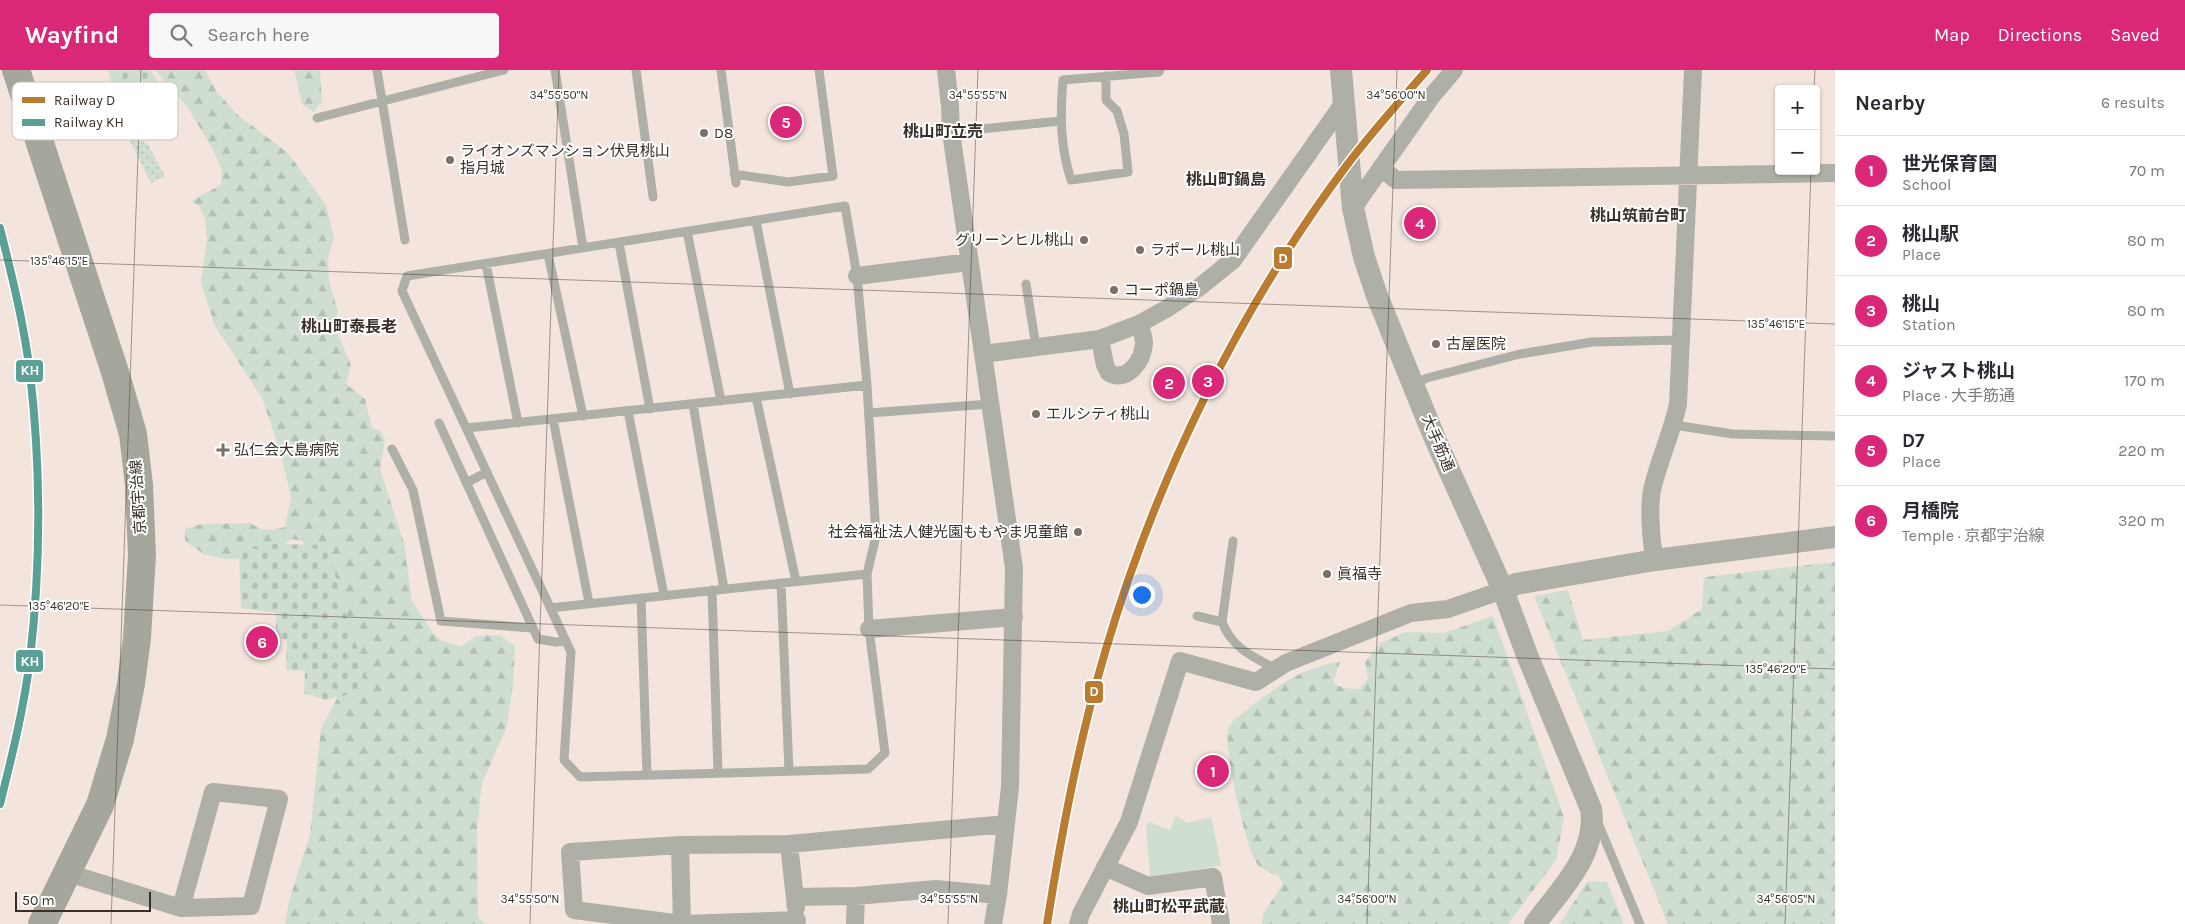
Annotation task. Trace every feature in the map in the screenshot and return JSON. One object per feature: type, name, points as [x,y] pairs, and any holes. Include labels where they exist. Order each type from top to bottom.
[{"type":"main road","name":"京都宇治線","points":[[16,70],[20,82]]},
{"type":"main road","name":"京都宇治線","points":[[39,140],[117,381],[132,434],[139,485],[142,555],[138,638],[120,739],[100,805],[42,924]]},
{"type":"street","points":[[946,70],[951,132],[1014,568],[1010,787],[993,924]]},
{"type":"street","name":"大手筋通","points":[[1341,70],[1353,208],[1369,275],[1436,441],[1503,590],[1527,654],[1589,802],[1592,822],[1588,849],[1535,924]]},
{"type":"street","points":[[1353,208],[1431,97],[1454,70]]},
{"type":"street","points":[[1655,560],[1651,544],[1652,488],[1674,425],[1678,404],[1693,70]]},
{"type":"street","points":[[983,354],[1100,339],[1139,324],[1201,286],[1233,260],[1343,104]]},
{"type":"street","points":[[1381,168],[1396,180],[1835,173]]},
{"type":"street","points":[[857,276],[969,262]]},
{"type":"street","points":[[1100,339],[1105,365],[1109,373],[1114,377],[1126,376],[1142,352],[1144,344],[1139,324]]},
{"type":"street","points":[[1078,924],[1129,822],[1180,661],[1256,682],[1286,664],[1411,613],[1448,609],[1516,584],[1655,560],[1835,537]]},
{"type":"street","points":[[869,629],[1014,616]]},
{"type":"street","points":[[68,873],[181,908],[251,906],[280,799],[212,792],[181,908]]},
{"type":"street","points":[[789,844],[798,922],[683,924],[574,910],[570,852],[680,845],[789,844],[1006,824]]},
{"type":"street","points":[[680,845],[683,924]]},
{"type":"street","points":[[1105,867],[1148,886],[1213,877],[1221,924]]},
{"type":"street","points":[[795,897],[856,896],[936,889],[998,895]]},
{"type":"street","points":[[855,924],[856,896]]},
{"type":"lane","points":[[377,70],[405,240]]},
{"type":"lane","points":[[462,70],[463,80]]},
{"type":"lane","points":[[316,118],[504,70]]},
{"type":"lane","points":[[555,70],[583,248]]},
{"type":"lane","points":[[636,70],[653,197]]},
{"type":"lane","points":[[721,70],[735,179],[788,182],[833,176],[819,70]]},
{"type":"lane","points":[[1106,76],[1106,100],[1118,111],[1124,134],[1128,172],[1071,180],[1064,157],[1060,121],[1063,80],[1106,76],[1160,72],[1160,70]]},
{"type":"lane","points":[[951,132],[1060,121]]},
{"type":"lane","points":[[845,206],[857,276],[867,385],[876,536],[867,574],[869,629],[885,753],[868,769],[580,777],[564,760],[571,652],[402,291],[407,276],[583,248],[845,206]]},
{"type":"lane","points":[[756,221],[790,394]]},
{"type":"lane","points":[[688,231],[721,401]]},
{"type":"lane","points":[[619,243],[650,408]]},
{"type":"lane","points":[[548,254],[583,416]]},
{"type":"lane","points":[[486,264],[518,422]]},
{"type":"lane","points":[[1026,284],[1036,347]]},
{"type":"lane","points":[[1414,384],[1427,378],[1520,354],[1592,342],[1681,340]]},
{"type":"lane","points":[[467,428],[867,385]]},
{"type":"lane","points":[[756,397],[796,581]]},
{"type":"lane","points":[[693,404],[724,589]]},
{"type":"lane","points":[[869,413],[990,404]]},
{"type":"lane","points":[[628,411],[664,595]]},
{"type":"lane","points":[[553,419],[590,603]]},
{"type":"lane","points":[[439,423],[538,639],[556,642],[566,641]]},
{"type":"lane","points":[[1674,425],[1733,434],[1835,436]]},
{"type":"lane","points":[[392,449],[413,490],[441,621],[532,628]]},
{"type":"lane","points":[[466,483],[487,472]]},
{"type":"lane","points":[[1233,541],[1222,622],[1226,634],[1239,649],[1276,670]]},
{"type":"lane","points":[[550,608],[867,574]]},
{"type":"lane","points":[[781,583],[789,772]]},
{"type":"lane","points":[[712,590],[718,773]]},
{"type":"lane","points":[[641,598],[647,775]]},
{"type":"lane","points":[[1197,616],[1222,622]]},
{"type":"lane","points":[[1589,802],[1640,924]]},
{"type":"green space","points":[[108,70],[150,70],[158,82],[111,82]]},
{"type":"green space","points":[[155,70],[205,70],[216,91],[239,116],[288,153],[326,205],[334,238],[328,257],[329,281],[338,311],[335,327],[351,365],[346,384],[365,399],[372,428],[380,431],[385,439],[380,469],[404,543],[412,601],[433,633],[442,641],[461,646],[476,636],[499,635],[515,646],[513,685],[507,726],[482,783],[477,828],[478,917],[485,924],[285,924],[289,901],[310,834],[321,728],[338,697],[359,670],[316,557],[302,541],[292,539],[265,558],[226,559],[205,555],[185,541],[185,529],[202,524],[251,523],[267,530],[285,527],[291,497],[280,450],[262,398],[215,326],[201,283],[207,239],[205,218],[199,206],[191,201],[221,185],[222,170],[211,146],[188,108],[178,96],[178,82],[165,82]]},
{"type":"green space","points":[[294,70],[320,70],[322,101],[314,112],[302,104]]},
{"type":"green space","points":[[130,140],[147,143],[165,176],[151,183]]},
{"type":"green space","points":[[269,544],[327,545],[350,630],[367,671],[359,692],[325,700],[304,693],[305,671],[286,670],[287,640],[276,638],[276,613],[241,608],[239,549]]},
{"type":"green space","points":[[1835,562],[1835,924],[1668,924],[1534,596],[1568,590],[1583,640],[1668,631],[1702,609],[1704,577]]},
{"type":"green space","points":[[1493,616],[1564,817],[1556,860],[1508,924],[1262,924],[1263,914],[1283,884],[1278,875],[1260,867],[1256,862],[1246,837],[1229,755],[1228,729],[1232,722],[1282,684],[1309,670],[1340,662],[1333,683],[1343,688],[1359,689],[1368,679],[1365,662],[1380,643],[1406,632],[1444,633]]},
{"type":"green space","points":[[1176,816],[1188,823],[1211,817],[1221,865],[1155,878],[1150,877],[1146,827],[1149,822],[1170,830]]},
{"type":"green space","points":[[1588,881],[1607,882],[1624,924],[1559,924]]},
{"type":"rail line","name":"D","points":[[1047,924],[1072,785],[1096,683],[1127,585],[1150,521],[1176,458],[1205,396],[1271,277],[1347,165],[1427,70]]},
{"type":"rail line","name":"KH","points":[[0,228],[21,318],[30,373],[38,480],[38,552],[30,659],[21,714],[0,804]]},
{"type":"place","name":"D7","points":[[786,122]]},
{"type":"place","name":"D8","points":[[704,133]]},
{"type":"place","name":"ライオンズマンション伏見桃山 指月城","points":[[450,160]]},
{"type":"place","name":"ジャスト桃山","points":[[1420,223]]},
{"type":"place","name":"グリーンヒル桃山","points":[[1084,240]]},
{"type":"place","name":"ラポール桃山","points":[[1140,250]]},
{"type":"place","name":"コーポ鍋島","points":[[1114,290]]},
{"type":"place","name":"古屋医院","points":[[1436,344]]},
{"type":"place","name":"桃山","points":[[1208,381]]},
{"type":"place","name":"桃山駅","points":[[1169,383]]},
{"type":"place","name":"エルシティ桃山","points":[[1036,414]]},
{"type":"place","name":"弘仁会大島病院","points":[[223,450]]},
{"type":"place","name":"社会福祉法人健光園ももやま児童館","points":[[1078,532]]},
{"type":"place","name":"眞福寺","points":[[1327,574]]},
{"type":"place","name":"月橋院","points":[[262,642]]},
{"type":"place","name":"世光保育園","points":[[1213,771]]},
{"type":"district","name":"桃山町立売","points":[[943,131]]},
{"type":"district","name":"桃山町鍋島","points":[[1226,179]]},
{"type":"district","name":"桃山筑前台町","points":[[1638,215]]},
{"type":"district","name":"桃山町泰長老","points":[[349,326]]},
{"type":"district","name":"桃山町松平武蔵","points":[[1169,906]]}]
